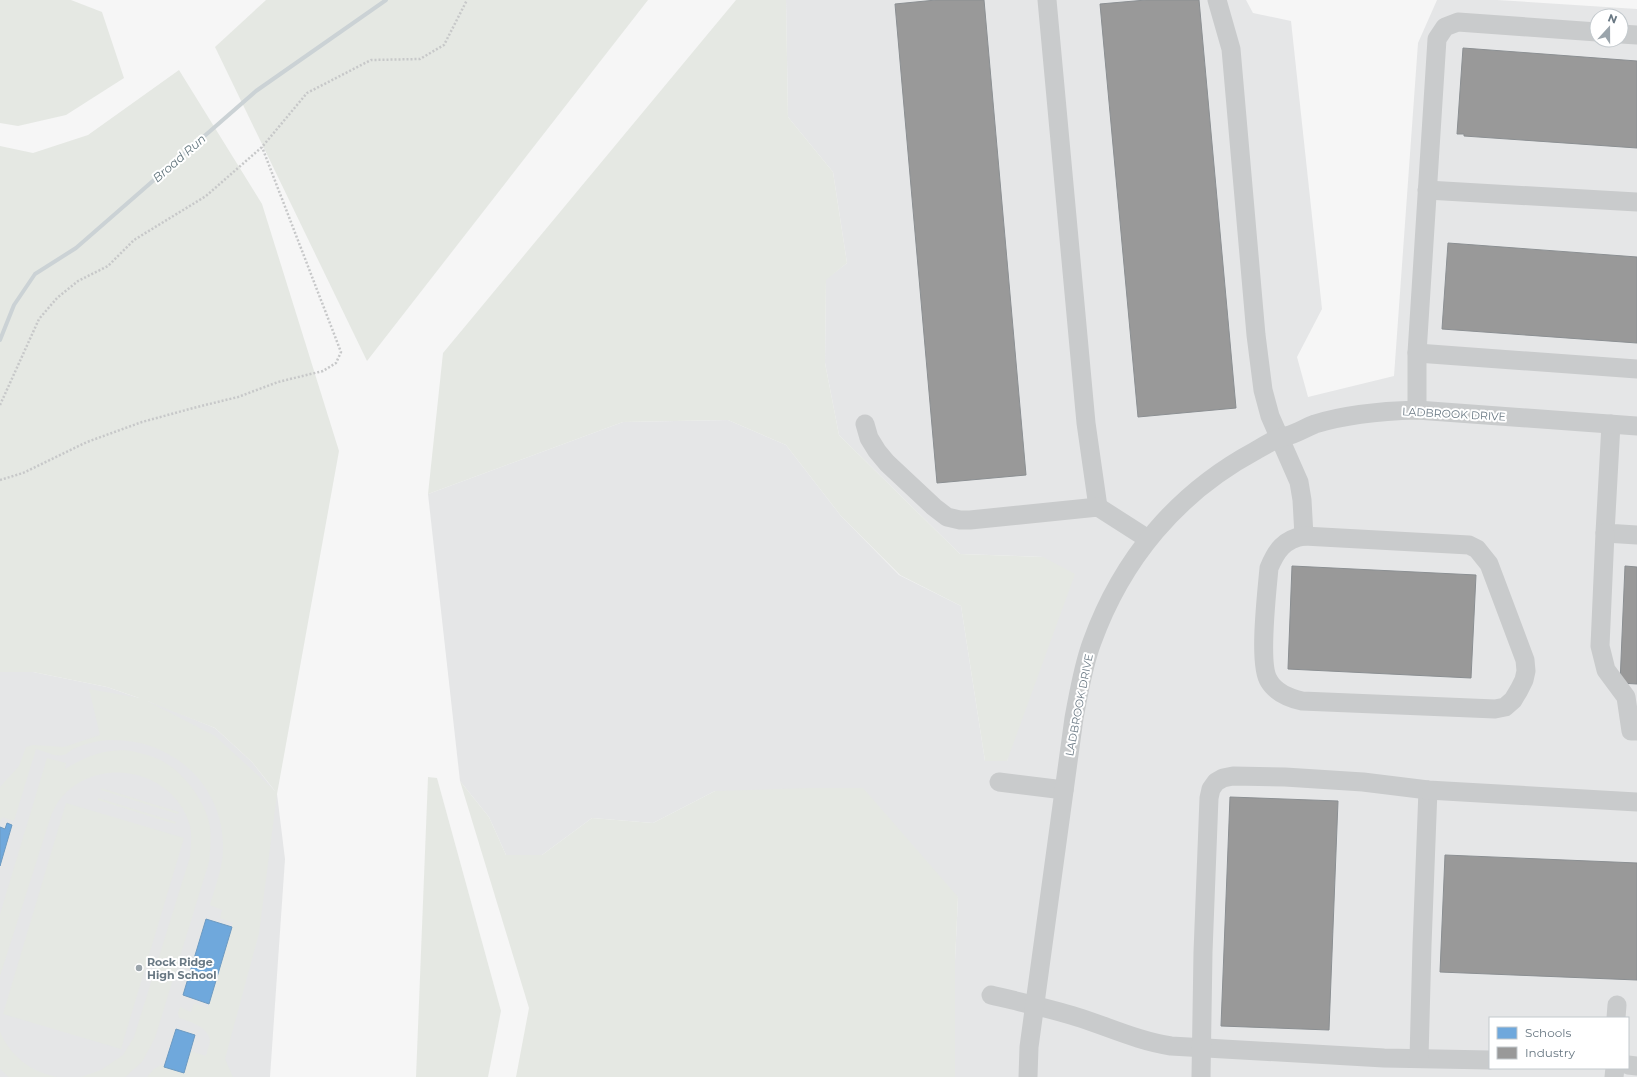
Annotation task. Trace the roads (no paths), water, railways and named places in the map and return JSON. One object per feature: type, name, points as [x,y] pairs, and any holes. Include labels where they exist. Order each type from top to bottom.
[{"type":"street","points":[[1047,0],[1086,423],[1098,507]]},
{"type":"street","points":[[1217,0],[1231,49],[1256,335],[1263,390],[1270,416],[1299,482],[1302,500],[1304,536]]},
{"type":"street","points":[[1417,410],[1417,353],[1436,40],[1445,27],[1458,22],[1589,31]]},
{"type":"street","points":[[1427,190],[1637,202]]},
{"type":"street","points":[[1417,353],[1637,369]]},
{"type":"street","name":"LADBROOK DRIVE","points":[[1028,1077],[1035,1006],[1064,790],[1074,718],[1084,665],[1092,641],[1115,589],[1126,570],[1148,540],[1188,496],[1210,478],[1242,458],[1279,438],[1289,436],[1315,424],[1387,411],[1417,410],[1637,426]]},
{"type":"street","points":[[865,424],[869,438],[887,463],[934,507],[947,517],[960,520],[970,520],[1098,507],[1148,540]]},
{"type":"street","points":[[1611,424],[1600,646],[1606,670],[1626,697],[1631,730],[1637,731]]},
{"type":"street","points":[[1605,533],[1637,535]]},
{"type":"street","points":[[1304,536],[1469,545],[1477,549],[1489,564],[1524,660],[1526,671],[1524,680],[1513,700],[1505,707],[1495,710],[1302,701],[1287,697],[1278,691],[1269,681],[1264,671],[1263,656],[1269,568],[1274,556],[1286,542],[1295,537],[1304,536]]},
{"type":"street","points":[[1201,1077],[1203,952],[1209,798],[1211,789],[1216,782],[1223,778],[1233,776],[1284,777],[1363,782],[1428,790],[1637,802]]},
{"type":"street","points":[[999,782],[1064,790]]},
{"type":"street","points":[[1419,1058],[1428,790]]},
{"type":"street","points":[[991,995],[1078,1017],[1153,1044],[1202,1049],[1489,1060]]},
{"type":"waterway","name":"Broad Run","points":[[0,340],[14,305],[35,274],[76,248],[256,91],[386,0]]},
{"type":"place","name":"Rock Ridge High School","points":[[139,968]]}]
